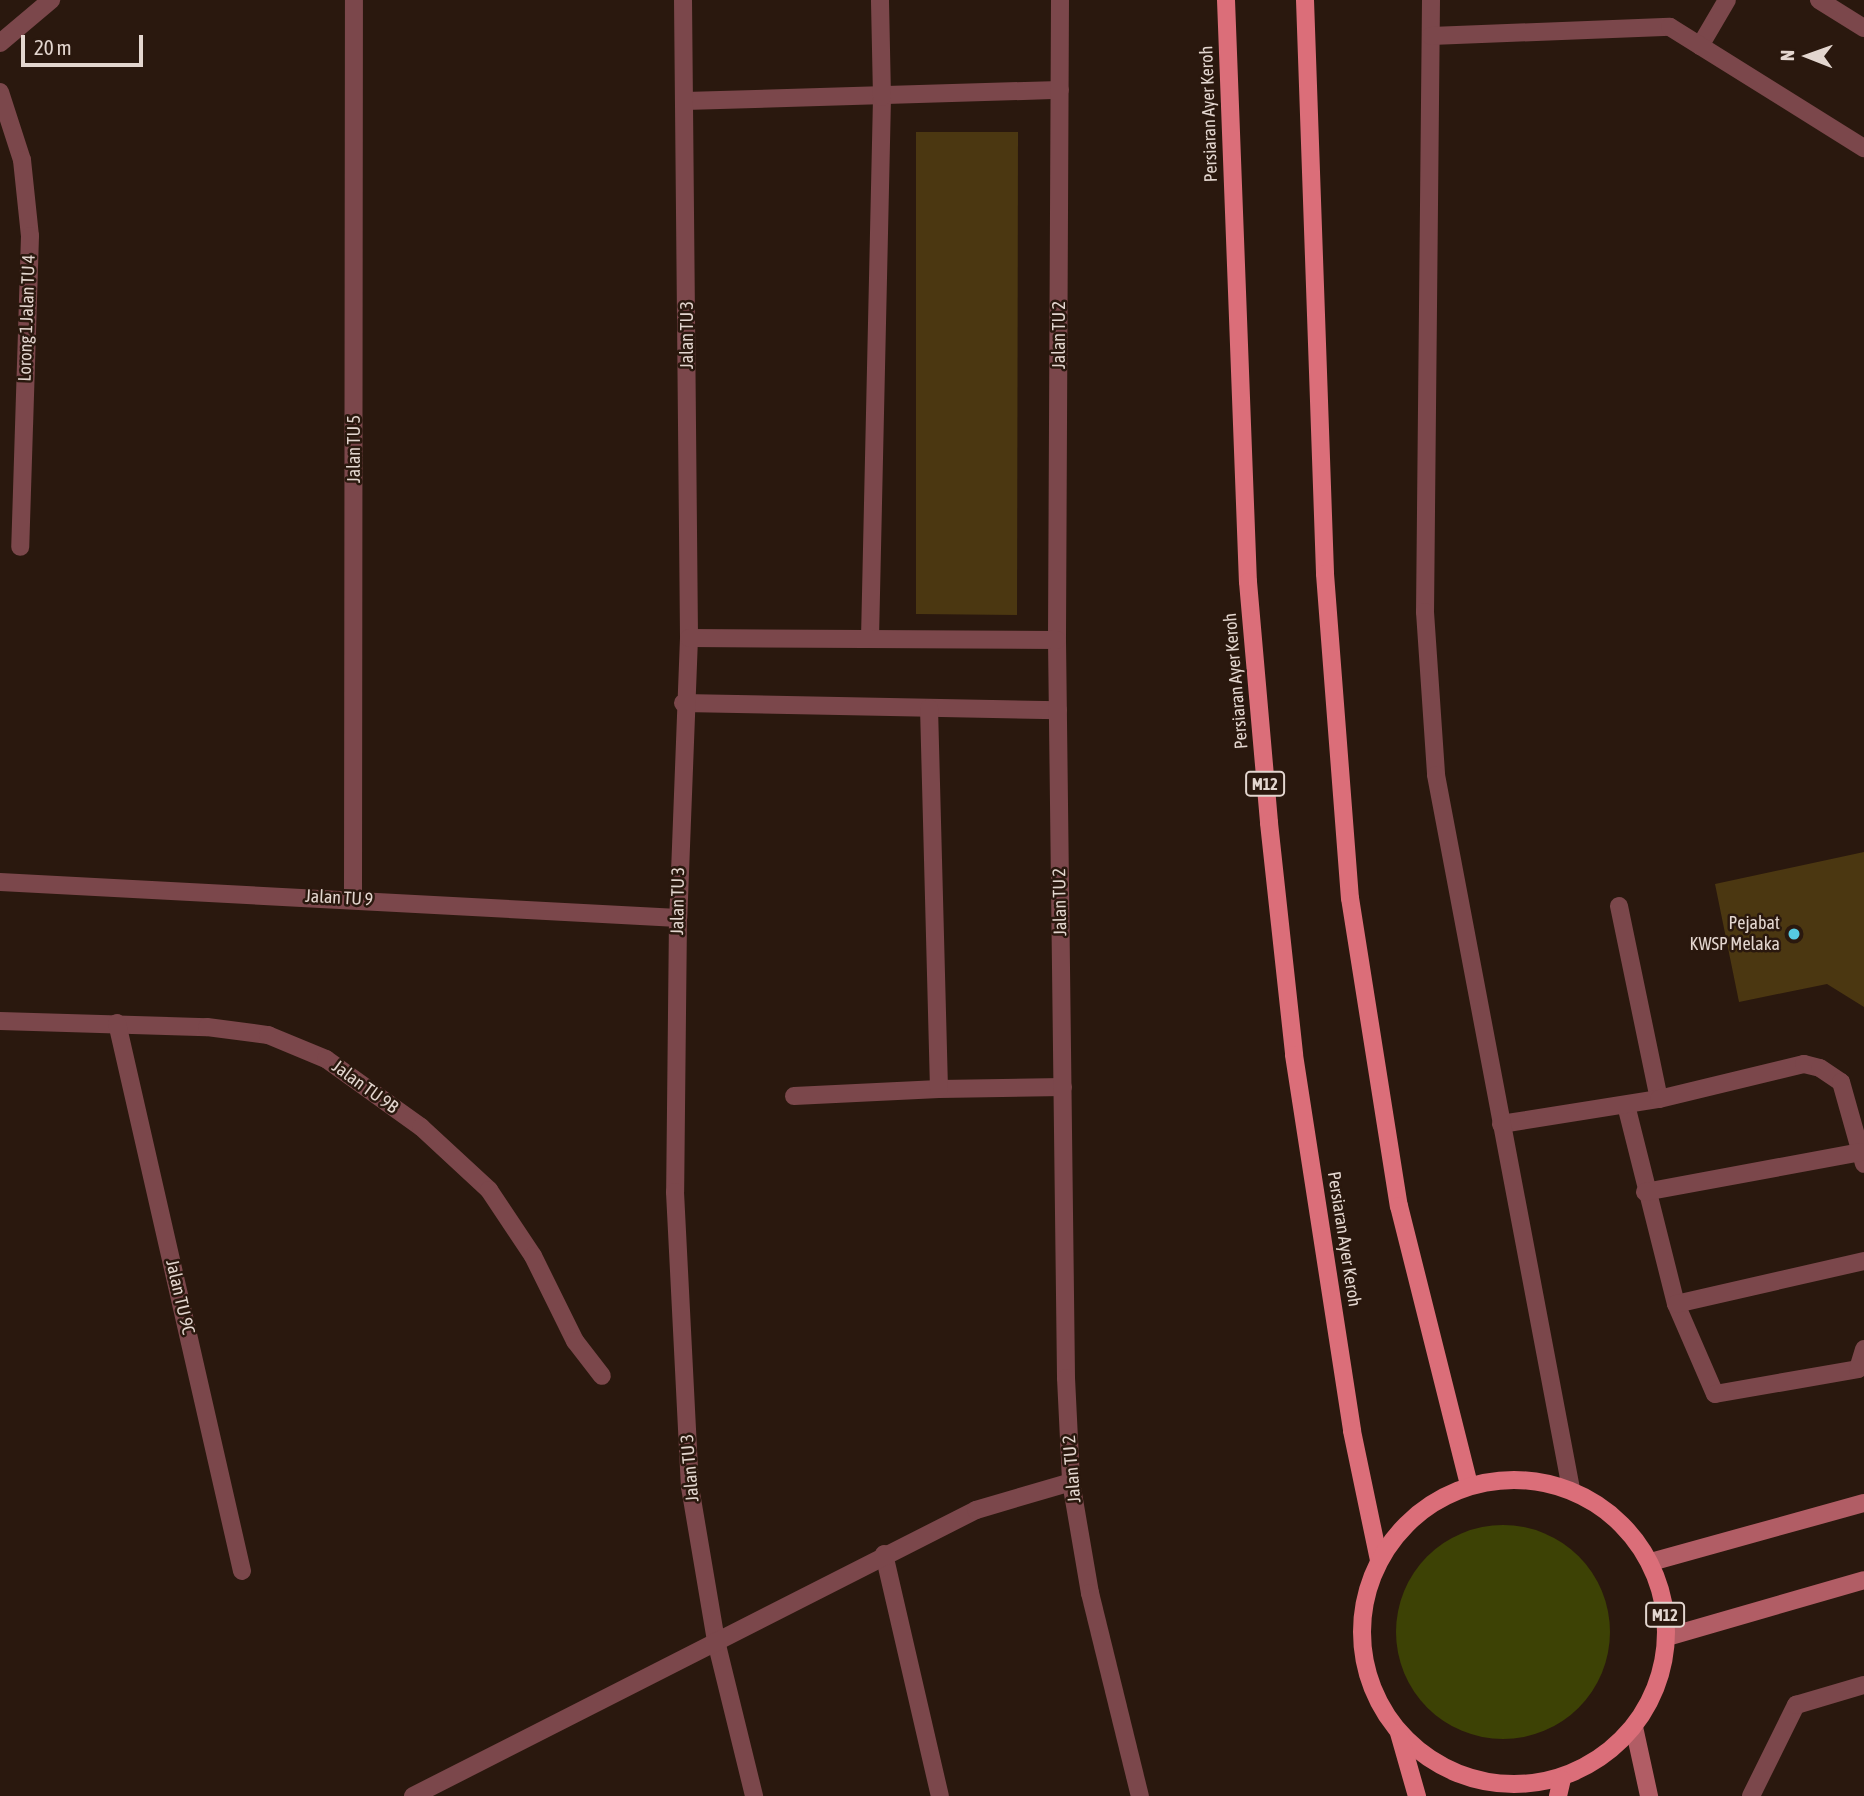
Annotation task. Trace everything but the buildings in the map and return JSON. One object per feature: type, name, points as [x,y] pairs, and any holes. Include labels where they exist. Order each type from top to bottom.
[{"type":"main road","name":"Persiaran Ayer Keroh","points":[[1226,0],[1248,582],[1269,823],[1294,1055],[1352,1431],[1379,1560]]},
{"type":"main road","points":[[1305,0],[1325,574],[1350,898],[1399,1206],[1469,1485]]},
{"type":"main road","name":"M12","points":[[1399,1734],[1433,1763],[1474,1780],[1517,1786],[1560,1787],[1601,1759],[1634,1727],[1658,1685],[1667,1637],[1664,1598],[1651,1562],[1630,1532],[1612,1515],[1571,1489],[1521,1478],[1469,1485],[1433,1502],[1402,1527],[1379,1560],[1364,1604],[1362,1650],[1374,1695],[1399,1734],[1417,1796]]},
{"type":"main road","points":[[1651,1562],[1864,1503]]},
{"type":"main road","points":[[1667,1637],[1864,1580]]},
{"type":"main road","points":[[1634,1727],[1648,1796]]},
{"type":"street","points":[[0,43],[51,0]]},
{"type":"street","name":"Jalan TU 5","points":[[353,899],[354,0]]},
{"type":"street","name":"Jalan TU 3","points":[[683,0],[689,638],[683,704],[676,1192],[684,1395],[690,1487],[716,1640],[754,1796]]},
{"type":"street","points":[[870,639],[882,97],[880,0]]},
{"type":"street","name":"Jalan TU 2","points":[[1060,0],[1058,710],[1062,1087],[1071,1482],[1090,1592],[1140,1796]]},
{"type":"street","points":[[1431,0],[1427,639],[1436,775],[1571,1489]]},
{"type":"street","points":[[1700,46],[1727,0]]},
{"type":"street","points":[[1819,0],[1864,28]]},
{"type":"street","points":[[1431,36],[1670,27],[1864,148]]},
{"type":"street","points":[[685,101],[1060,90]]},
{"type":"street","name":"Lorong 1 Jalan TU 4","points":[[0,92],[22,160],[30,236],[20,547]]},
{"type":"street","points":[[689,638],[1058,640]]},
{"type":"street","points":[[683,704],[1058,710]]},
{"type":"street","points":[[929,708],[939,1089]]},
{"type":"street","name":"Jalan TU 9","points":[[0,882],[678,918]]},
{"type":"street","points":[[1619,906],[1659,1099]]},
{"type":"street","name":"Jalan TU 9B","points":[[0,1021],[207,1027],[268,1035],[326,1059],[421,1127],[489,1190],[534,1256],[575,1341],[603,1376]]},
{"type":"street","name":"Jalan TU 9C","points":[[117,1023],[242,1571]]},
{"type":"street","points":[[1501,1124],[1659,1099],[1804,1064],[1840,1082],[1862,1158],[1645,1192]]},
{"type":"street","points":[[794,1096],[939,1089],[1062,1087]]},
{"type":"street","points":[[1626,1105],[1645,1192],[1675,1304],[1715,1394],[1858,1369],[1864,1349]]},
{"type":"street","points":[[1675,1304],[1864,1261]]},
{"type":"street","points":[[413,1796],[884,1554],[976,1510],[1071,1482]]},
{"type":"street","points":[[884,1554],[940,1796]]},
{"type":"street","points":[[1752,1796],[1797,1705],[1864,1685]]},
{"type":"green space","points":[[1503,1525],[1544,1533],[1562,1543],[1578,1557],[1592,1573],[1602,1591],[1610,1632],[1602,1673],[1592,1691],[1578,1707],[1562,1721],[1544,1731],[1503,1739],[1462,1731],[1444,1721],[1428,1707],[1414,1691],[1404,1673],[1396,1632],[1404,1591],[1414,1573],[1428,1557],[1444,1543],[1462,1533]]},
{"type":"place","name":"Pejabat KWSP Melaka","points":[[1794,934]]}]
